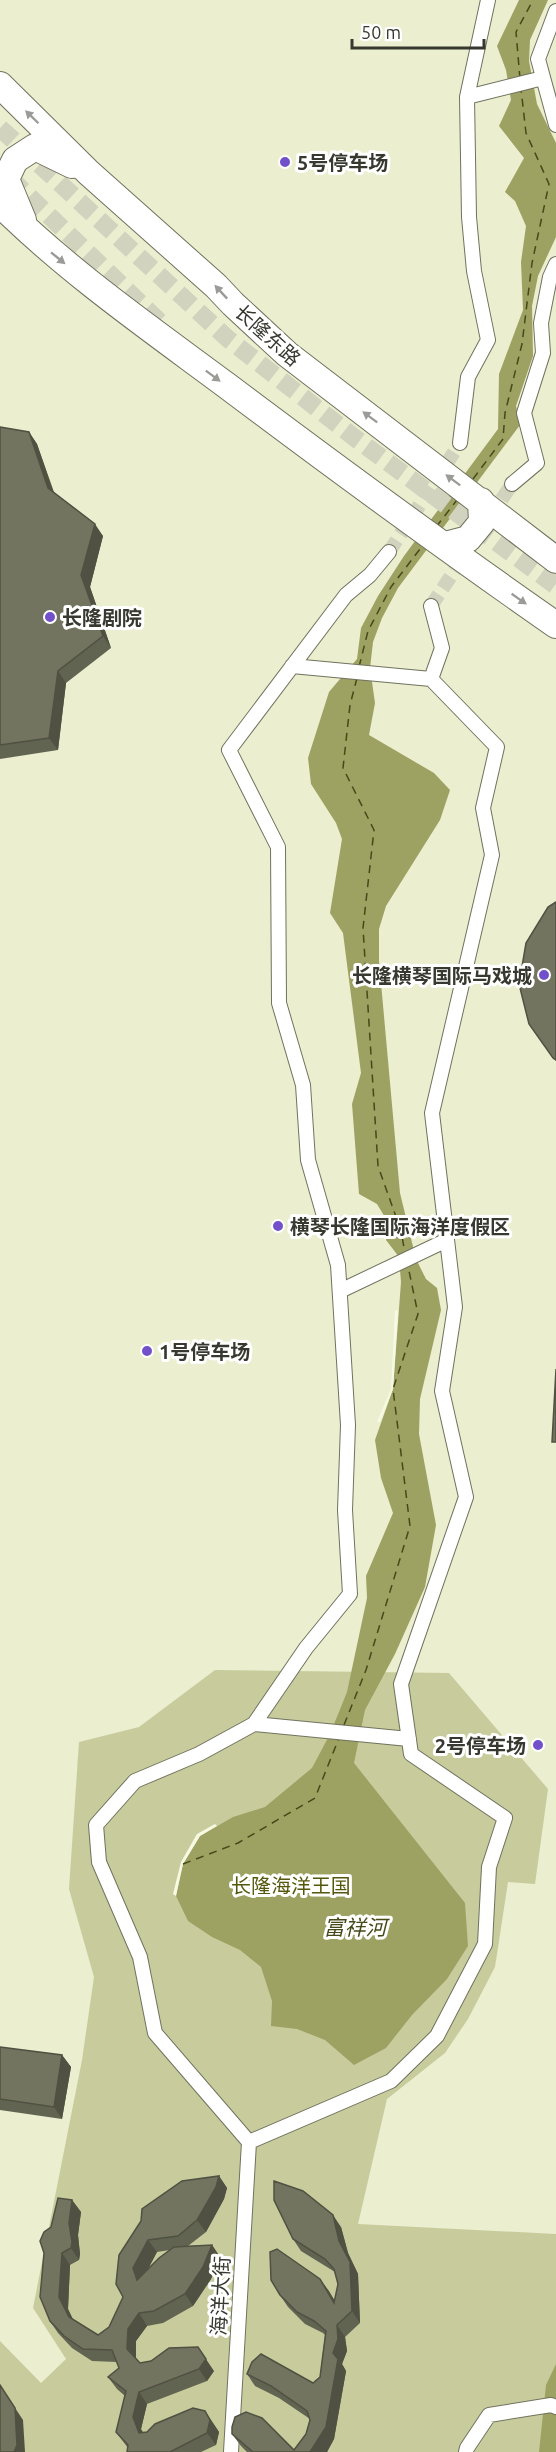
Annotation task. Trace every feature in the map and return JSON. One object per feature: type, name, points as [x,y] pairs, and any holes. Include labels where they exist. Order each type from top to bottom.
[{"type":"main road","name":"长隆东路","points":[[0,86],[89,173],[216,286],[287,354],[556,560]]},
{"type":"main road","points":[[28,231],[6,179],[15,160],[35,147],[89,173]]},
{"type":"main road","points":[[0,204],[28,231],[136,320],[556,625]]},
{"type":"main road","points":[[445,545],[468,539],[482,522],[481,501]]},
{"type":"street","points":[[460,442],[468,377],[488,340],[474,271],[470,228],[467,97],[488,0]]},
{"type":"street","points":[[556,11],[538,59],[556,125]]},
{"type":"street","points":[[467,97],[543,78]]},
{"type":"street","points":[[512,484],[537,463],[524,413],[543,353],[541,323],[549,277],[556,264]]},
{"type":"street","points":[[292,666],[430,679],[497,747],[483,808],[492,855],[432,1113],[455,1307],[442,1391],[466,1497],[401,1684],[411,1754],[505,1818],[489,1867],[485,1944],[437,2036],[391,2081],[249,2142],[155,2033],[140,1957],[99,1862],[96,1825],[135,1781],[199,1754],[254,1724],[306,1648],[350,1594],[345,1510],[348,1425],[338,1265],[308,1160],[303,1085],[279,1003],[278,848],[229,750],[292,666],[346,595],[370,575],[389,552]]},
{"type":"street","points":[[430,679],[442,648],[431,606]]},
{"type":"street","points":[[340,1291],[447,1240]]},
{"type":"street","points":[[254,1724],[409,1740]]},
{"type":"street","name":"海洋大街","points":[[231,2452],[249,2142]]},
{"type":"street","points":[[466,2452],[489,2415],[551,2405],[556,2407]]},
{"type":"shaded area","name":"横琴长隆国际海洋度假区","points":[[0,0],[556,0],[556,2452],[0,2452]]},
{"type":"green space","name":"长隆海洋王国","points":[[215,1670],[449,1673],[548,1789],[535,1884],[508,1882],[495,1967],[468,2019],[445,2053],[387,2099],[358,2224],[556,2234],[556,2452],[0,2452],[0,2341],[41,2383],[66,2359],[33,2308],[82,2060],[94,1977],[69,1889],[79,1742],[139,1727]]},
{"type":"water","name":"富祥河","points":[[519,0],[548,0],[530,40],[529,61],[537,104],[556,143],[556,237],[538,276],[532,306],[533,356],[516,406],[520,425],[398,588],[382,618],[373,642],[370,668],[375,703],[369,735],[434,773],[450,790],[440,820],[386,906],[379,929],[379,961],[400,1193],[416,1259],[426,1279],[437,1288],[441,1310],[420,1399],[419,1434],[436,1525],[425,1587],[395,1654],[365,1710],[354,1763],[465,1903],[468,1946],[447,1979],[412,2015],[386,2048],[354,2065],[325,2040],[297,2029],[271,2026],[272,2001],[261,1967],[240,1950],[212,1937],[188,1921],[176,1896],[183,1864],[200,1836],[233,1817],[265,1807],[312,1768],[330,1734],[347,1692],[367,1598],[366,1576],[393,1513],[381,1478],[375,1440],[393,1389],[401,1282],[399,1257],[386,1240],[386,1219],[377,1204],[359,1194],[352,1104],[361,1073],[343,933],[330,913],[342,839],[336,823],[311,784],[308,758],[329,692],[357,659],[361,628],[378,596],[404,556],[498,429],[499,374],[523,310],[521,262],[526,226],[515,201],[505,192],[524,158],[499,126],[511,100],[506,70],[497,46]]},
{"type":"water","points":[[556,2364],[556,2452],[539,2452],[546,2385]]},
{"type":"pier","points":[[395,1310],[398,1311],[393,1389],[380,1422],[377,1422],[391,1389]]},
{"type":"pier","points":[[215,1824],[217,1826],[200,1836],[183,1864],[176,1896],[173,1894],[181,1862],[197,1834]]},
{"type":"building","name":"长隆剧院","points":[[0,427],[29,432],[48,488],[95,524],[81,575],[103,636],[58,671],[49,738],[0,745]]},
{"type":"building","name":"长隆横琴国际马戏城","points":[[556,902],[556,1060],[529,1024],[519,984],[526,943],[548,907]]},
{"type":"building","points":[[556,1369],[556,1442],[552,1442]]},
{"type":"building","points":[[0,2047],[62,2055],[54,2107],[0,2099]]},
{"type":"building","points":[[219,2176],[216,2187],[197,2220],[178,2236],[148,2240],[133,2268],[137,2280],[174,2247],[212,2245],[203,2267],[185,2294],[154,2311],[139,2313],[128,2329],[127,2349],[140,2363],[151,2361],[169,2348],[198,2347],[206,2359],[199,2369],[139,2392],[133,2417],[139,2433],[147,2432],[155,2424],[193,2408],[205,2411],[210,2420],[207,2433],[170,2452],[127,2452],[128,2445],[116,2432],[126,2391],[108,2377],[119,2368],[112,2350],[83,2349],[64,2336],[50,2321],[40,2297],[44,2253],[40,2241],[44,2232],[51,2227],[58,2198],[72,2200],[69,2223],[72,2242],[71,2248],[62,2253],[59,2297],[69,2317],[98,2335],[109,2327],[123,2297],[116,2284],[119,2255],[141,2221],[142,2209],[182,2181]]},
{"type":"building","points":[[274,2181],[303,2191],[333,2215],[339,2241],[350,2262],[352,2311],[337,2325],[338,2339],[333,2353],[338,2359],[326,2427],[310,2452],[253,2452],[232,2434],[235,2417],[246,2412],[262,2418],[294,2450],[306,2434],[310,2420],[307,2411],[271,2386],[247,2374],[252,2362],[261,2354],[313,2383],[320,2377],[326,2331],[297,2312],[280,2295],[271,2280],[270,2252],[277,2249],[320,2279],[334,2303],[338,2284],[334,2269],[325,2259],[293,2239],[274,2200]]},
{"type":"building","points":[[0,2385],[15,2408],[17,2445],[14,2452],[0,2452]]},
{"type":"ferry route","points":[[520,79],[516,32],[533,0]]},
{"type":"ferry route","points":[[473,479],[503,439],[505,413],[522,344],[532,263],[549,184],[526,133],[521,89]]},
{"type":"ferry route","points":[[436,527],[457,500]]},
{"type":"ferry route","points":[[359,667],[368,631],[391,587],[423,545]]},
{"type":"ferry route","points":[[357,678],[350,705],[343,768],[374,830],[363,928],[378,1166],[401,1231],[405,1253]]},
{"type":"ferry route","points":[[344,1725],[366,1670],[410,1526],[393,1389],[418,1314],[408,1266]]},
{"type":"ferry route","points":[[183,1864],[238,1843],[315,1798],[339,1738]]},
{"type":"tunnel","points":[[0,128],[227,338],[355,438],[556,586]]},
{"type":"tunnel","points":[[10,178],[165,327]]},
{"type":"tunnel","points":[[389,552],[460,443]]},
{"type":"tunnel","points":[[490,517],[512,484]]},
{"type":"tunnel","points":[[431,606],[465,555]]},
{"type":"place","name":"5号停车场","points":[[285,162]]},
{"type":"place","name":"长隆剧院","points":[[50,617]]},
{"type":"place","name":"长隆横琴国际马戏城","points":[[544,975]]},
{"type":"place","name":"横琴长隆国际海洋度假区","points":[[278,1226]]},
{"type":"place","name":"1号停车场","points":[[147,1351]]},
{"type":"place","name":"2号停车场","points":[[538,1745]]}]
